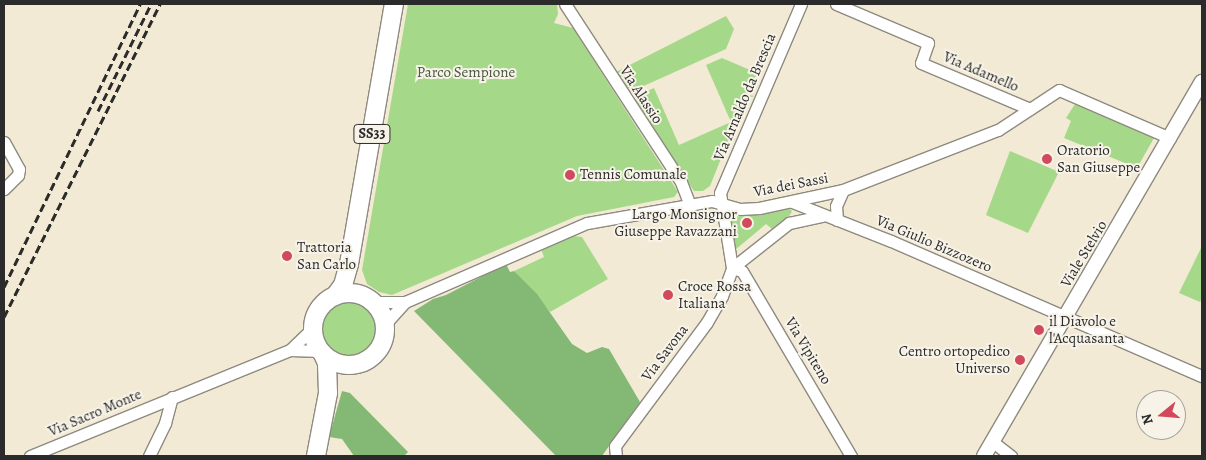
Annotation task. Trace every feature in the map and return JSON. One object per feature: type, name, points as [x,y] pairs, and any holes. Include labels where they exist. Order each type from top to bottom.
[{"type":"main road","name":"SS33","points":[[313,328],[320,309],[335,296],[342,284],[349,264],[394,4]]},
{"type":"main road","points":[[322,352],[335,362],[350,365],[364,362],[376,352],[384,339],[385,324],[367,298],[349,264]]},
{"type":"main road","points":[[335,296],[348,292],[367,298]]},
{"type":"main road","points":[[313,328],[327,363],[328,393],[316,456]]},
{"type":"main road","points":[[328,393],[350,365]]},
{"type":"street","name":"Via Alassio","points":[[565,4],[681,182],[690,204]]},
{"type":"street","name":"Via Arnaldo da Brescia","points":[[720,202],[721,191],[800,4]]},
{"type":"street","name":"Via Adamello","points":[[836,4],[928,44],[921,63],[1030,109]]},
{"type":"street","name":"Viale Stelvio","points":[[984,456],[1202,82]]},
{"type":"street","name":"Via dei Sassi","points":[[385,324],[405,302],[580,225],[690,204],[720,202],[740,209],[790,202],[843,190],[998,130],[1057,90],[1064,90],[1170,138]]},
{"type":"street","points":[[4,142],[18,163],[18,175],[4,188]]},
{"type":"street","points":[[837,220],[836,206],[843,190]]},
{"type":"street","points":[[720,202],[732,268],[785,226],[800,219],[824,216]]},
{"type":"street","points":[[785,226],[795,213],[790,202]]},
{"type":"street","name":"Via Giulio Bizzozero","points":[[790,202],[891,241],[1202,376]]},
{"type":"street","name":"Via Savona","points":[[615,454],[707,322],[722,296],[732,268]]},
{"type":"street","name":"Via Vipiteno","points":[[732,268],[742,271],[851,456]]},
{"type":"street","name":"Via dei Sassi","points":[[367,298],[405,302]]},
{"type":"street","name":"Via Sacro Monte","points":[[30,456],[290,350],[313,328]]},
{"type":"street","name":"Via Sacro Monte","points":[[290,350],[322,352]]},
{"type":"street","points":[[149,456],[165,423],[172,397]]},
{"type":"street","points":[[993,442],[1011,456]]},
{"type":"green space","name":"Parco Sempione","points":[[408,4],[557,4],[558,14],[554,23],[573,28],[678,192],[674,197],[577,216],[392,295],[379,292],[367,284],[362,270]]},
{"type":"green space","points":[[726,16],[734,29],[726,49],[628,93],[614,73]]},
{"type":"green space","points":[[722,58],[757,73],[748,95],[755,96],[747,98],[729,138],[736,140],[728,141],[710,186],[703,191],[694,191],[632,98],[654,88],[679,145],[731,122],[706,65]]},
{"type":"green space","points":[[1075,104],[1154,138],[1137,168],[1064,138],[1071,121],[1066,118]]},
{"type":"green space","points":[[1010,151],[1059,172],[1028,233],[986,215]]},
{"type":"green space","points":[[788,207],[792,211],[790,215],[772,229],[766,224],[735,250],[738,257],[731,248],[728,218]]},
{"type":"green space","points":[[574,236],[582,237],[608,279],[550,312],[514,271],[544,257],[541,249]]},
{"type":"green space","points":[[1202,246],[1202,298],[1200,302],[1179,293]]},
{"type":"green space","points":[[506,264],[510,272],[514,271],[537,294],[572,344],[587,353],[602,347],[609,349],[640,402],[602,456],[556,456],[414,311],[433,299],[446,295]]},
{"type":"green space","points":[[343,298],[355,298],[371,306],[377,316],[379,328],[377,340],[371,350],[355,358],[343,358],[327,350],[319,334],[319,322],[327,306]]},
{"type":"green space","points":[[342,391],[350,393],[408,452],[404,456],[354,456],[342,439],[329,437]]},
{"type":"railway","points":[[4,287],[140,4]]},
{"type":"railway","points":[[98,111],[151,4]]},
{"type":"railway","points":[[4,317],[160,4]]},
{"type":"place","name":"Oratorio San Giuseppe","points":[[1047,159]]},
{"type":"place","name":"Tennis Comunale","points":[[570,175]]},
{"type":"place","name":"Largo Monsignor Giuseppe Ravazzani","points":[[747,223]]},
{"type":"place","name":"Trattoria San Carlo","points":[[287,256]]},
{"type":"place","name":"Croce Rossa Italiana","points":[[668,295]]},
{"type":"place","name":"il Diavolo e l'Acquasanta","points":[[1039,330]]},
{"type":"place","name":"Centro ortopedico Universo","points":[[1020,360]]}]
